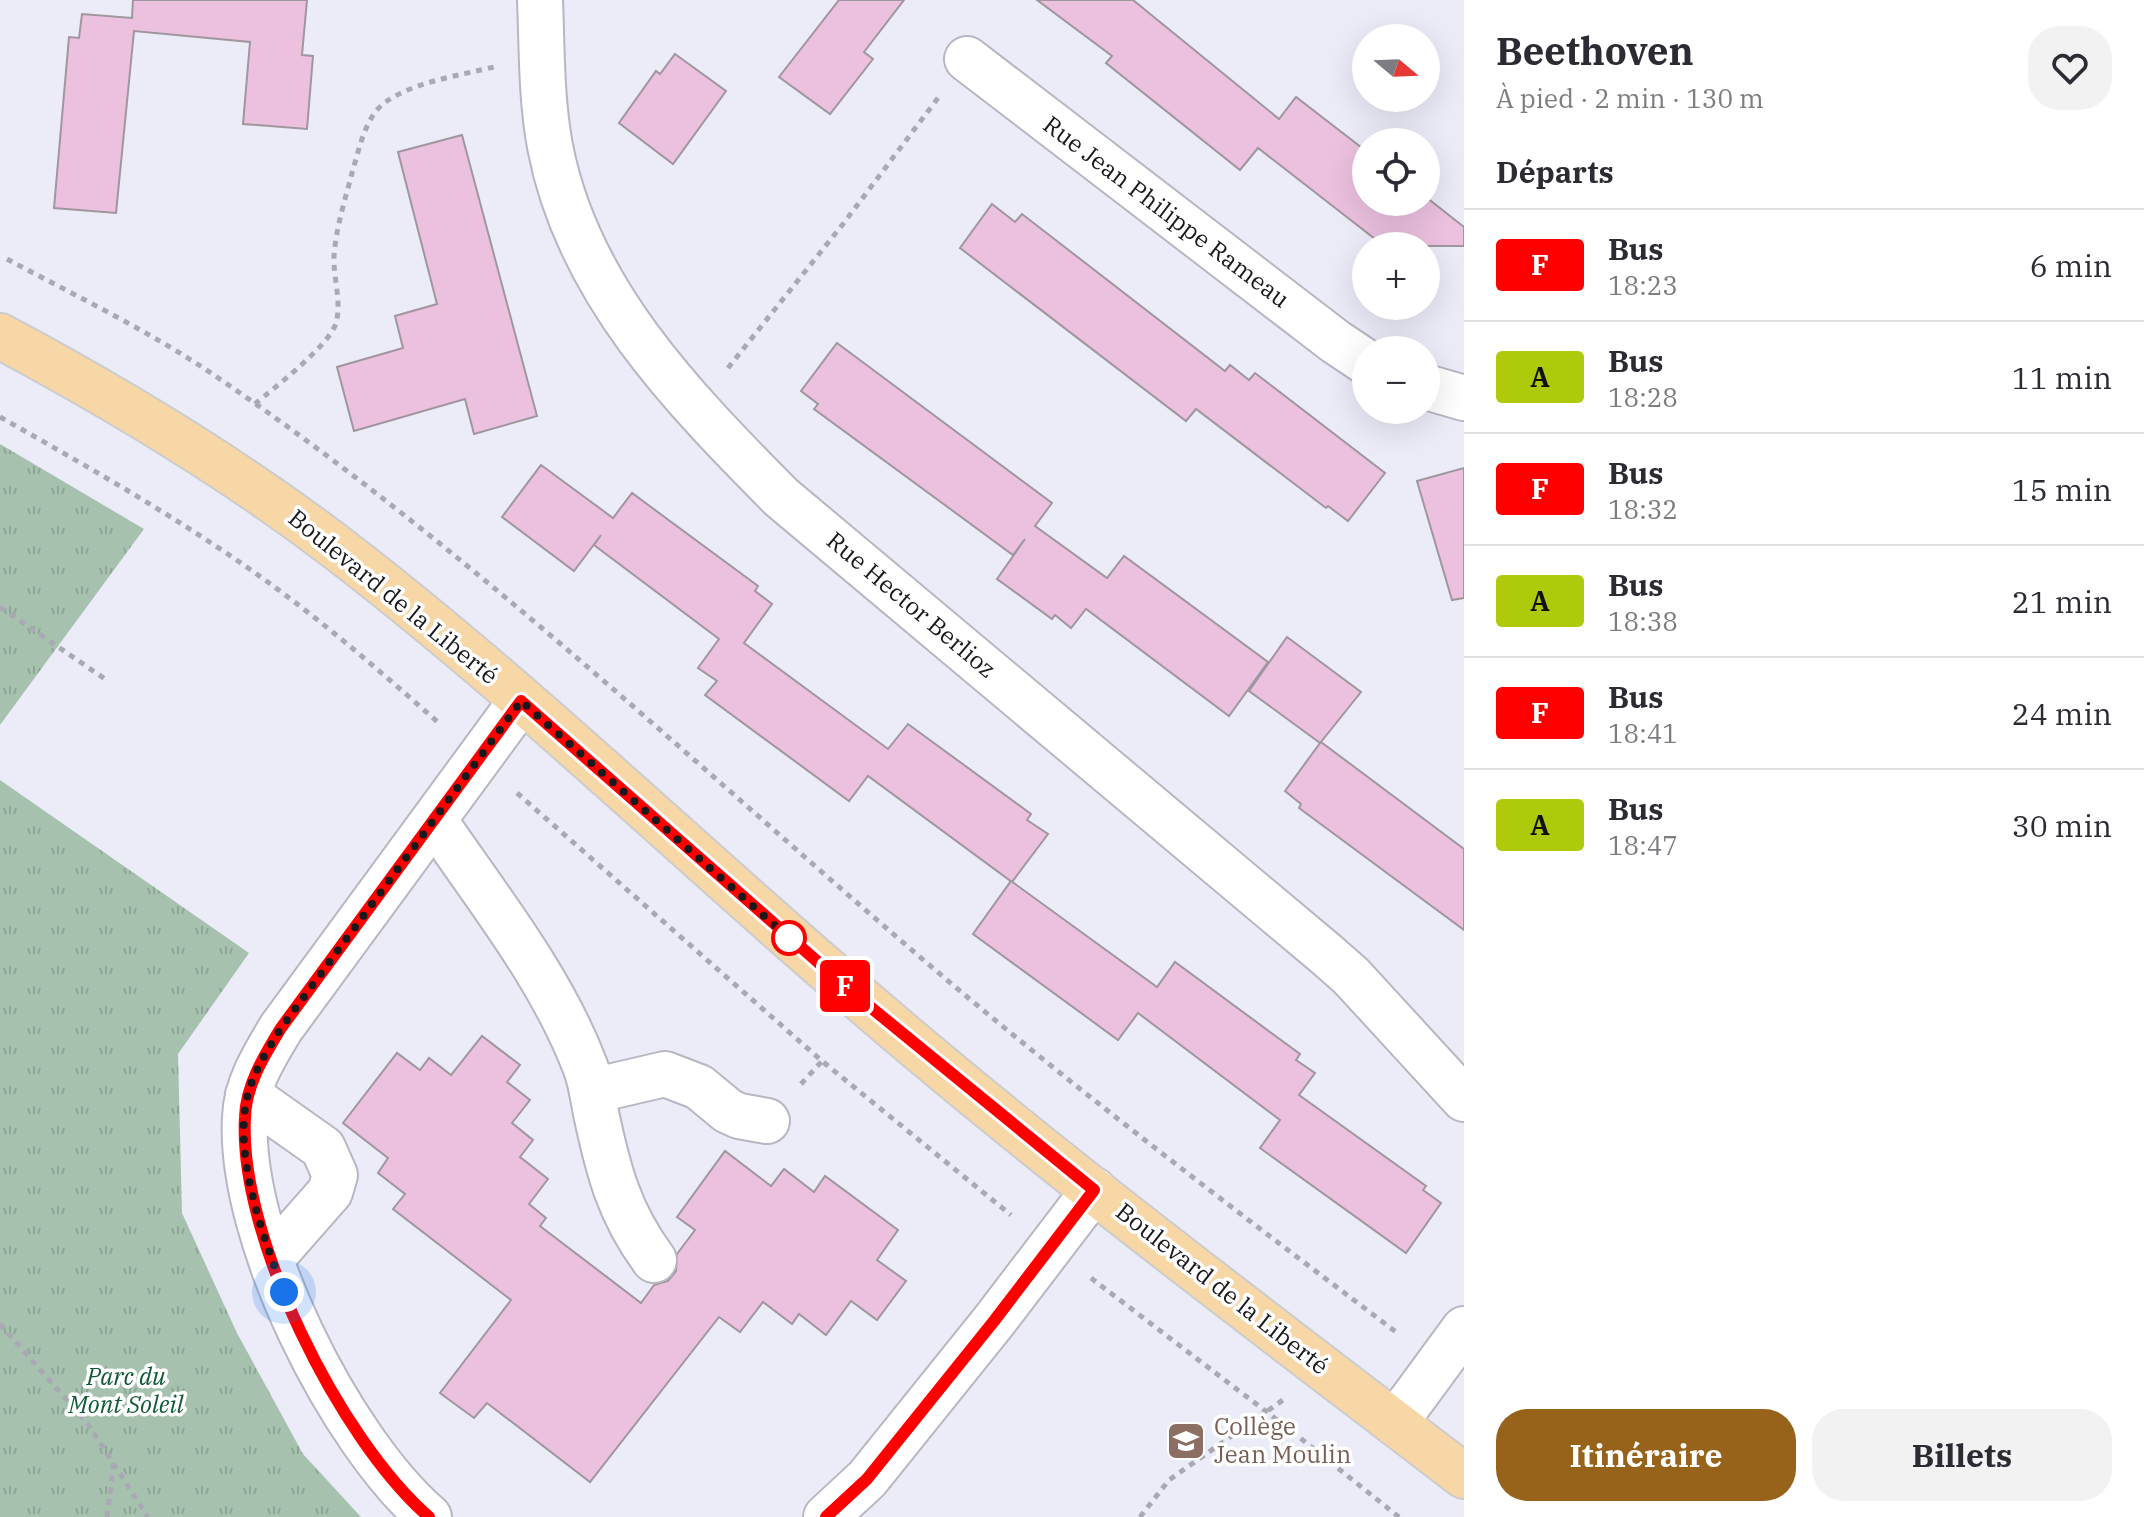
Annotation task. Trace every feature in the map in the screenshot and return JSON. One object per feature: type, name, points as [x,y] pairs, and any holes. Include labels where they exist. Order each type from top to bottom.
[{"type":"main road","name":"Boulevard de la Liberté","points":[[0,336],[125,406],[237,475],[379,580],[852,992],[1094,1190],[1464,1476]]},
{"type":"street","name":"Rue Hector Berlioz","points":[[540,0],[550,147],[570,221],[614,303],[710,424],[781,497],[1318,946],[1351,976],[1464,1099]]},
{"type":"street","name":"Rue Jean Philippe Rameau","points":[[967,59],[1352,353]]},
{"type":"street","points":[[1440,391],[1464,398]]},
{"type":"street","points":[[429,1517],[397,1486],[352,1424],[298,1323],[271,1259],[253,1198],[247,1165],[245,1117],[248,1095],[266,1052],[281,1028],[521,701]]},
{"type":"street","points":[[435,821],[545,985],[586,1067],[619,1201],[637,1237],[654,1260]]},
{"type":"street","points":[[592,1091],[665,1074],[699,1087],[728,1111],[767,1121]]},
{"type":"street","points":[[248,1095],[323,1148],[335,1175],[330,1192],[271,1259]]},
{"type":"street","points":[[826,1517],[867,1479],[1094,1190]]},
{"type":"street","points":[[1395,1423],[1464,1329]]},
{"type":"path","points":[[255,404],[327,339],[335,324],[338,306],[334,259],[338,230],[358,153],[376,111],[405,92],[431,83],[542,55]]},
{"type":"path","points":[[726,371],[843,224],[967,59]]},
{"type":"path","points":[[7,259],[166,346],[255,404],[416,523],[502,593],[900,940],[1065,1079],[1438,1364]]},
{"type":"path","points":[[0,417],[133,495],[251,571],[381,672],[822,1061],[1050,1247],[1268,1412],[1399,1517]]},
{"type":"path","points":[[0,607],[105,679]]},
{"type":"path","points":[[803,1082],[822,1061]]},
{"type":"path","points":[[0,1324],[88,1424],[148,1517]]},
{"type":"path","points":[[1140,1517],[1169,1480],[1268,1412],[1325,1368]]},
{"type":"path","points":[[107,1517],[114,1461]]},
{"type":"green space","points":[[0,444],[144,529],[0,725]]},
{"type":"green space","name":"Parc du Mont Soleil","points":[[0,780],[249,953],[178,1054],[182,1213],[237,1333],[303,1454],[361,1517],[0,1517]]},
{"type":"building","points":[[133,0],[307,0],[302,55],[313,56],[307,129],[243,124],[250,42],[134,31],[116,213],[54,208],[69,37],[79,38],[82,14],[132,18]]},
{"type":"building","points":[[839,0],[904,0],[864,52],[873,59],[830,114],[779,77]]},
{"type":"building","points":[[1037,0],[1133,0],[1279,119],[1296,97],[1352,140],[1352,216],[1440,216],[1440,208],[1464,227],[1464,246],[1440,246],[1440,232],[1366,232],[1258,148],[1240,170],[1106,63],[1112,56]]},
{"type":"building","points":[[675,54],[726,91],[673,164],[619,123],[656,71],[660,74]]},
{"type":"building","points":[[462,135],[537,416],[474,434],[465,399],[354,431],[337,367],[403,348],[395,316],[437,304],[398,152]]},
{"type":"building","points":[[992,204],[1015,222],[1022,214],[1225,371],[1230,365],[1249,380],[1255,373],[1385,473],[1348,521],[1328,506],[1326,508],[1196,409],[1186,421],[960,248]]},
{"type":"building","points":[[837,343],[1052,503],[1035,526],[1107,578],[1124,556],[1268,662],[1229,716],[1086,609],[1071,628],[1055,615],[1052,619],[997,579],[1025,539],[1013,555],[814,409],[818,404],[801,391]]},
{"type":"building","points":[[541,465],[613,518],[632,493],[758,586],[755,591],[772,604],[744,643],[888,749],[908,724],[1031,814],[1027,820],[1048,834],[1012,882],[868,776],[849,801],[705,695],[717,681],[698,668],[719,639],[594,545],[601,535],[574,571],[502,517]]},
{"type":"building","points":[[1464,468],[1464,598],[1452,600],[1417,481]]},
{"type":"building","points":[[1287,637],[1361,692],[1321,742],[1464,849],[1464,930],[1299,808],[1301,804],[1285,791],[1320,743],[1249,691]]},
{"type":"building","points":[[1011,881],[1157,987],[1175,962],[1300,1054],[1296,1060],[1315,1073],[1299,1095],[1426,1186],[1423,1190],[1441,1203],[1406,1253],[1260,1148],[1280,1120],[1138,1013],[1118,1040],[973,934]]},
{"type":"building","points":[[482,1036],[520,1065],[507,1082],[530,1100],[512,1123],[533,1140],[520,1157],[548,1179],[529,1204],[546,1218],[540,1226],[641,1303],[654,1285],[668,1281],[676,1271],[677,1254],[695,1230],[677,1217],[725,1151],[771,1186],[784,1169],[814,1192],[825,1176],[898,1230],[877,1260],[906,1281],[877,1320],[851,1301],[826,1335],[799,1314],[792,1324],[763,1302],[740,1332],[719,1317],[590,1482],[487,1403],[474,1418],[440,1393],[511,1300],[393,1209],[405,1194],[378,1173],[388,1158],[343,1123],[397,1053],[420,1070],[429,1058],[451,1075]]},
{"type":"bus line","name":"F","points":[[429,1517],[405,1496],[371,1453],[318,1364],[298,1323],[271,1259],[253,1198],[247,1165],[245,1117],[255,1076],[281,1028],[521,701],[852,992],[1094,1190],[867,1479],[826,1517]]},
{"type":"place","name":"Collège Jean Moulin","points":[[1186,1441]]},
{"type":"route","points":[[284,1292],[262,1231],[247,1165],[245,1117],[255,1076],[281,1028],[521,701],[789,938]]}]
